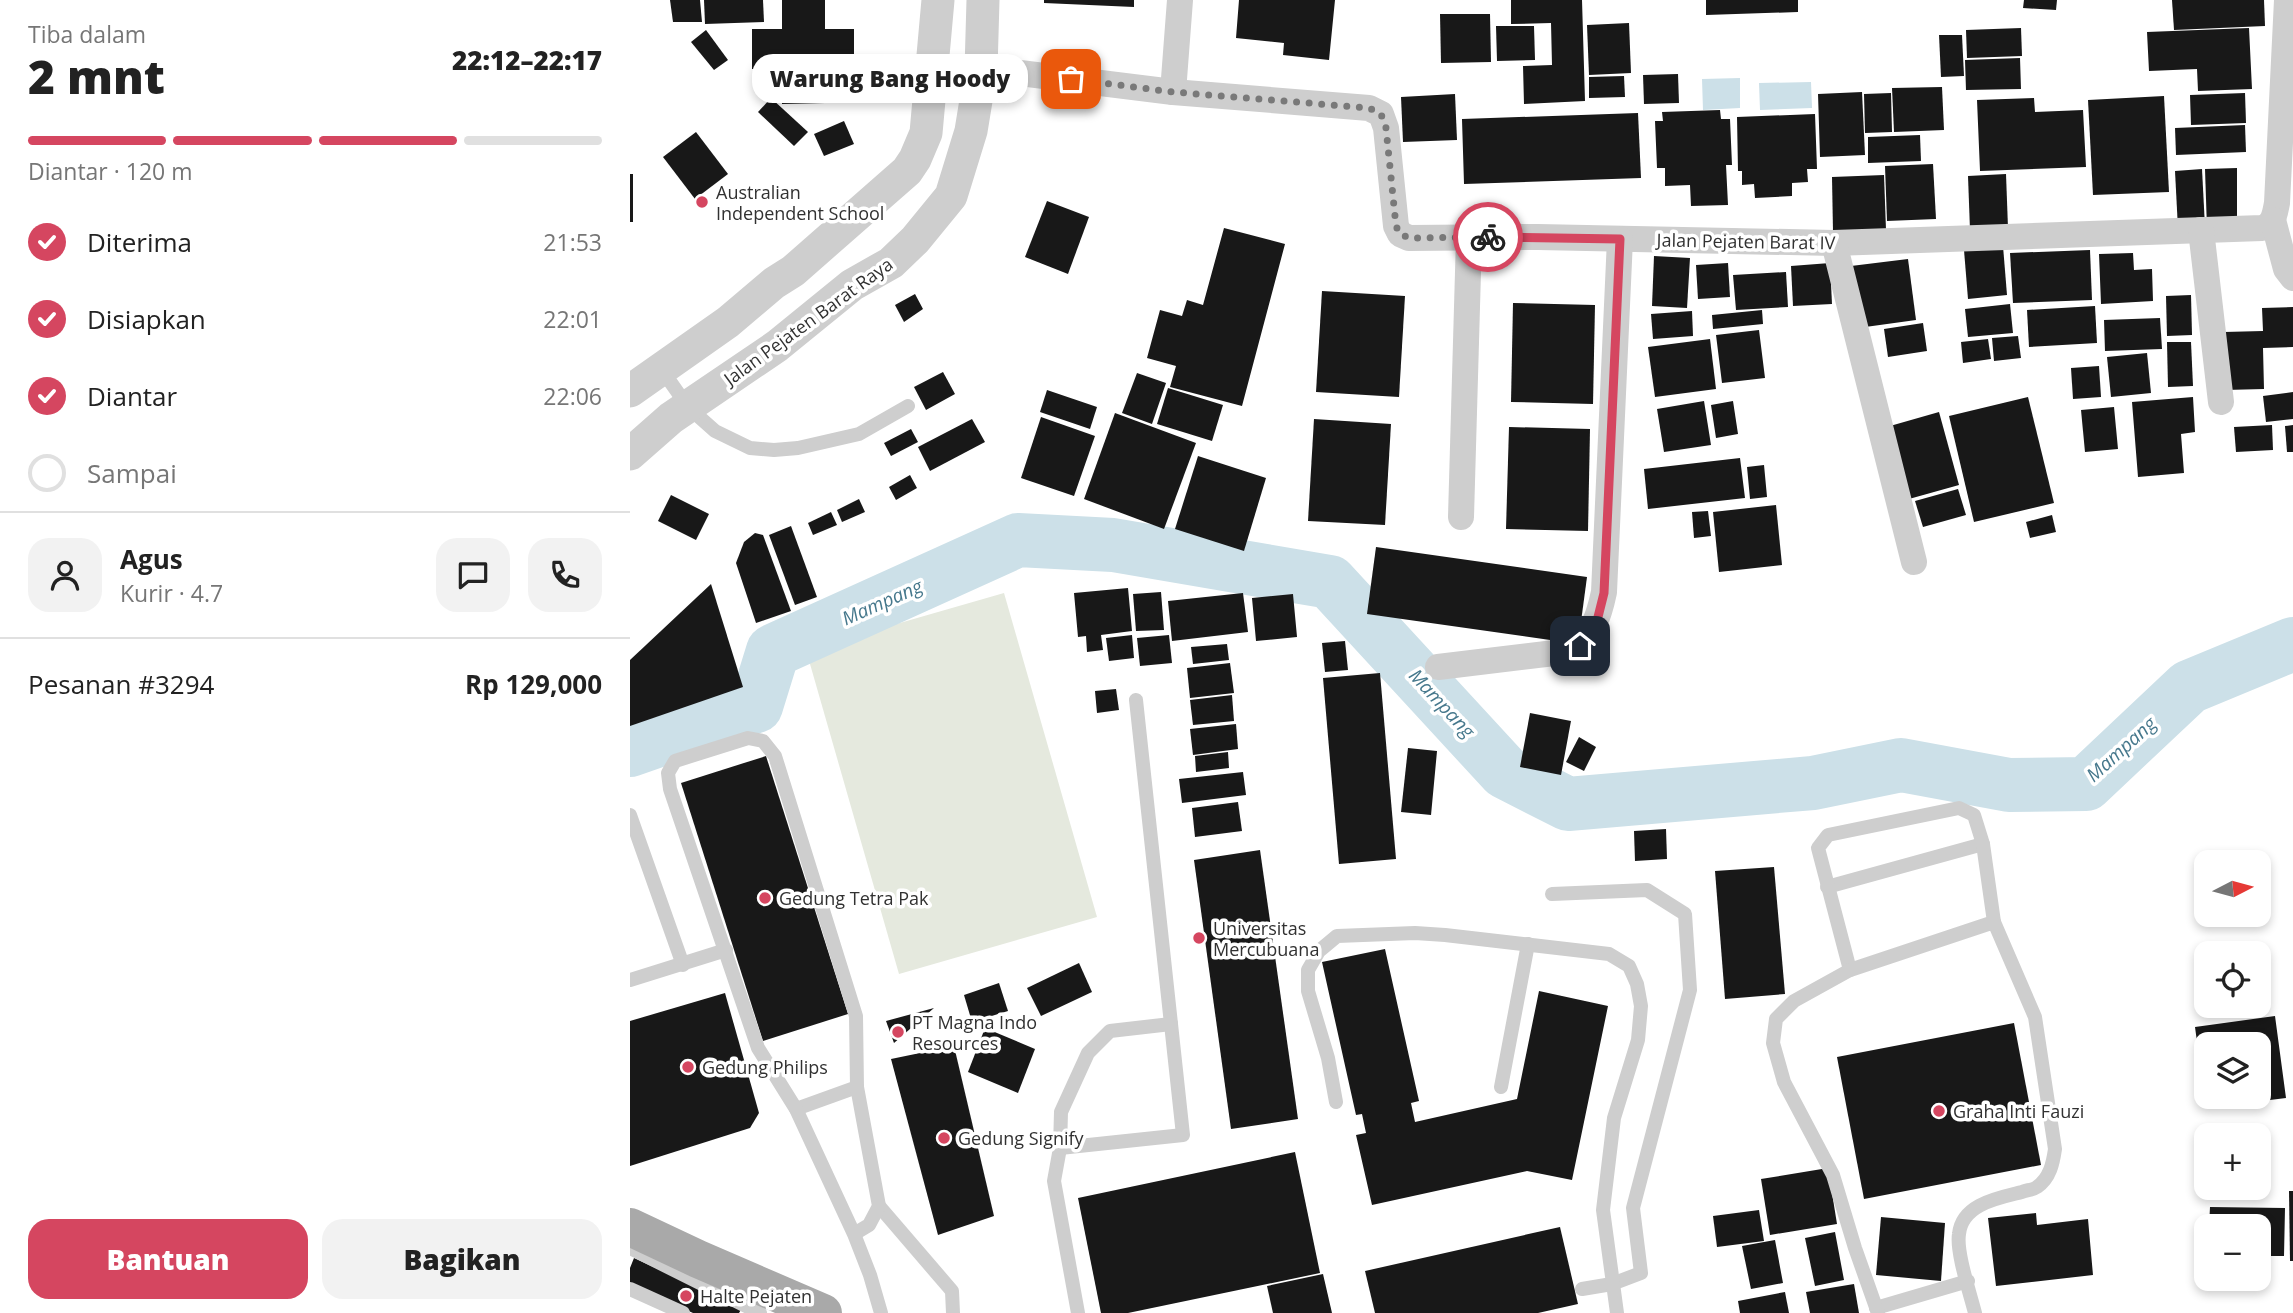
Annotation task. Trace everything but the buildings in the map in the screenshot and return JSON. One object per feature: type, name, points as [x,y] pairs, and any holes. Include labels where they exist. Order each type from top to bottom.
[{"type":"main road","points":[[630,1227],[823,1313]]},
{"type":"street","points":[[630,391],[728,322],[811,256],[907,171],[926,133],[938,0]]},
{"type":"street","name":"Jalan Pejaten Barat Raya","points":[[630,454],[688,407],[776,346],[852,285],[891,263],[915,240],[951,196],[971,131],[981,70],[983,0]]},
{"type":"street","points":[[1173,92],[1180,0]]},
{"type":"street","points":[[2287,0],[2277,203],[2273,220],[2286,269],[2293,278]]},
{"type":"street","name":"Jalan Pejaten Barat IV","points":[[933,67],[1173,92],[1369,108],[1381,114],[1386,128],[1396,226],[1400,234],[1409,238],[1833,243],[2262,228],[2267,227],[2273,220]]},
{"type":"street","points":[[2201,230],[2221,402]]},
{"type":"street","points":[[1461,517],[1468,237]]},
{"type":"street","points":[[1438,667],[1571,651],[1580,646],[1597,621],[1604,593],[1620,239]]},
{"type":"street","points":[[1833,243],[1914,562]]},
{"type":"lane","points":[[662,370],[688,407],[715,431],[751,447],[774,450],[798,448],[859,434],[908,406]]},
{"type":"lane","points":[[1060,1148],[1183,1135],[1136,700]]},
{"type":"lane","points":[[881,1313],[854,1234],[796,1109],[758,1048],[670,789],[668,773],[676,761],[748,738],[763,741],[775,756],[856,1016],[857,1087],[879,1206],[952,1291],[953,1313]]},
{"type":"lane","points":[[1850,970],[1818,848],[1828,835],[1959,808],[1974,815],[1983,844],[1994,922],[2035,1017],[2055,1149],[2048,1175],[2036,1188],[1977,1207],[1964,1217],[1958,1233],[1959,1251],[1975,1313]]},
{"type":"lane","points":[[630,815],[682,965]]},
{"type":"lane","points":[[1827,887],[1983,844]]},
{"type":"lane","points":[[1552,894],[1647,890],[1685,914],[1690,990],[1633,1208],[1641,1273],[1612,1284],[1582,1289]]},
{"type":"lane","points":[[1968,1282],[1877,1310],[1833,1175],[1784,1082],[1773,1043],[1776,1019],[1794,1001],[1850,970],[1994,922]]},
{"type":"lane","points":[[1336,1102],[1328,1058],[1308,991],[1308,970],[1319,951],[1337,936],[1415,933],[1528,944],[1609,954],[1629,966],[1637,984],[1640,1006],[1638,1040],[1614,1118],[1603,1210],[1617,1313]]},
{"type":"lane","points":[[1501,1087],[1528,944]]},
{"type":"lane","points":[[630,980],[726,950]]},
{"type":"lane","points":[[1079,1313],[1054,1181],[1060,1148],[1061,1112],[1088,1053],[1111,1031],[1171,1024]]},
{"type":"lane","points":[[796,1109],[857,1087]]},
{"type":"lane","points":[[854,1234],[869,1225],[879,1206]]},
{"type":"lane","points":[[630,1248],[760,1313]]},
{"type":"lane","points":[[630,1289],[683,1313]]},
{"type":"shaded area","points":[[1740,78],[1740,108],[1703,110],[1702,79]]},
{"type":"shaded area","points":[[1811,82],[1812,108],[1760,110],[1759,83]]},
{"type":"shaded area","points":[[1004,593],[1097,917],[899,974],[806,650]]},
{"type":"waterway","name":"Mampang","points":[[630,750],[756,706],[773,651],[1018,540],[1113,545],[1330,582],[1505,772],[1568,804],[1813,783],[1901,765],[2009,785],[2086,784],[2189,687],[2293,644]]},
{"type":"way so far","points":[[1071,79],[1173,92],[1369,108],[1381,114],[1386,128],[1396,226],[1400,234],[1409,238],[1488,237]]},
{"type":"place","name":"Warung Bang Hoody","points":[[1071,79]]},
{"type":"place","name":"Australian Independent School","points":[[702,202]]},
{"type":"place","name":"Gedung Tetra Pak","points":[[765,898]]},
{"type":"place","name":"Universitas Mercubuana","points":[[1199,938]]},
{"type":"place","name":"PT Magna Indo Resources","points":[[898,1032]]},
{"type":"place","name":"Gedung Philips","points":[[688,1067]]},
{"type":"place","name":"Graha Inti Fauzi","points":[[1939,1111]]},
{"type":"place","name":"Gedung Signify","points":[[944,1138]]},
{"type":"place","name":"Halte Pejaten","points":[[686,1296]]},
{"type":"route","points":[[1488,237],[1620,239],[1604,593],[1597,621],[1580,646]]}]
